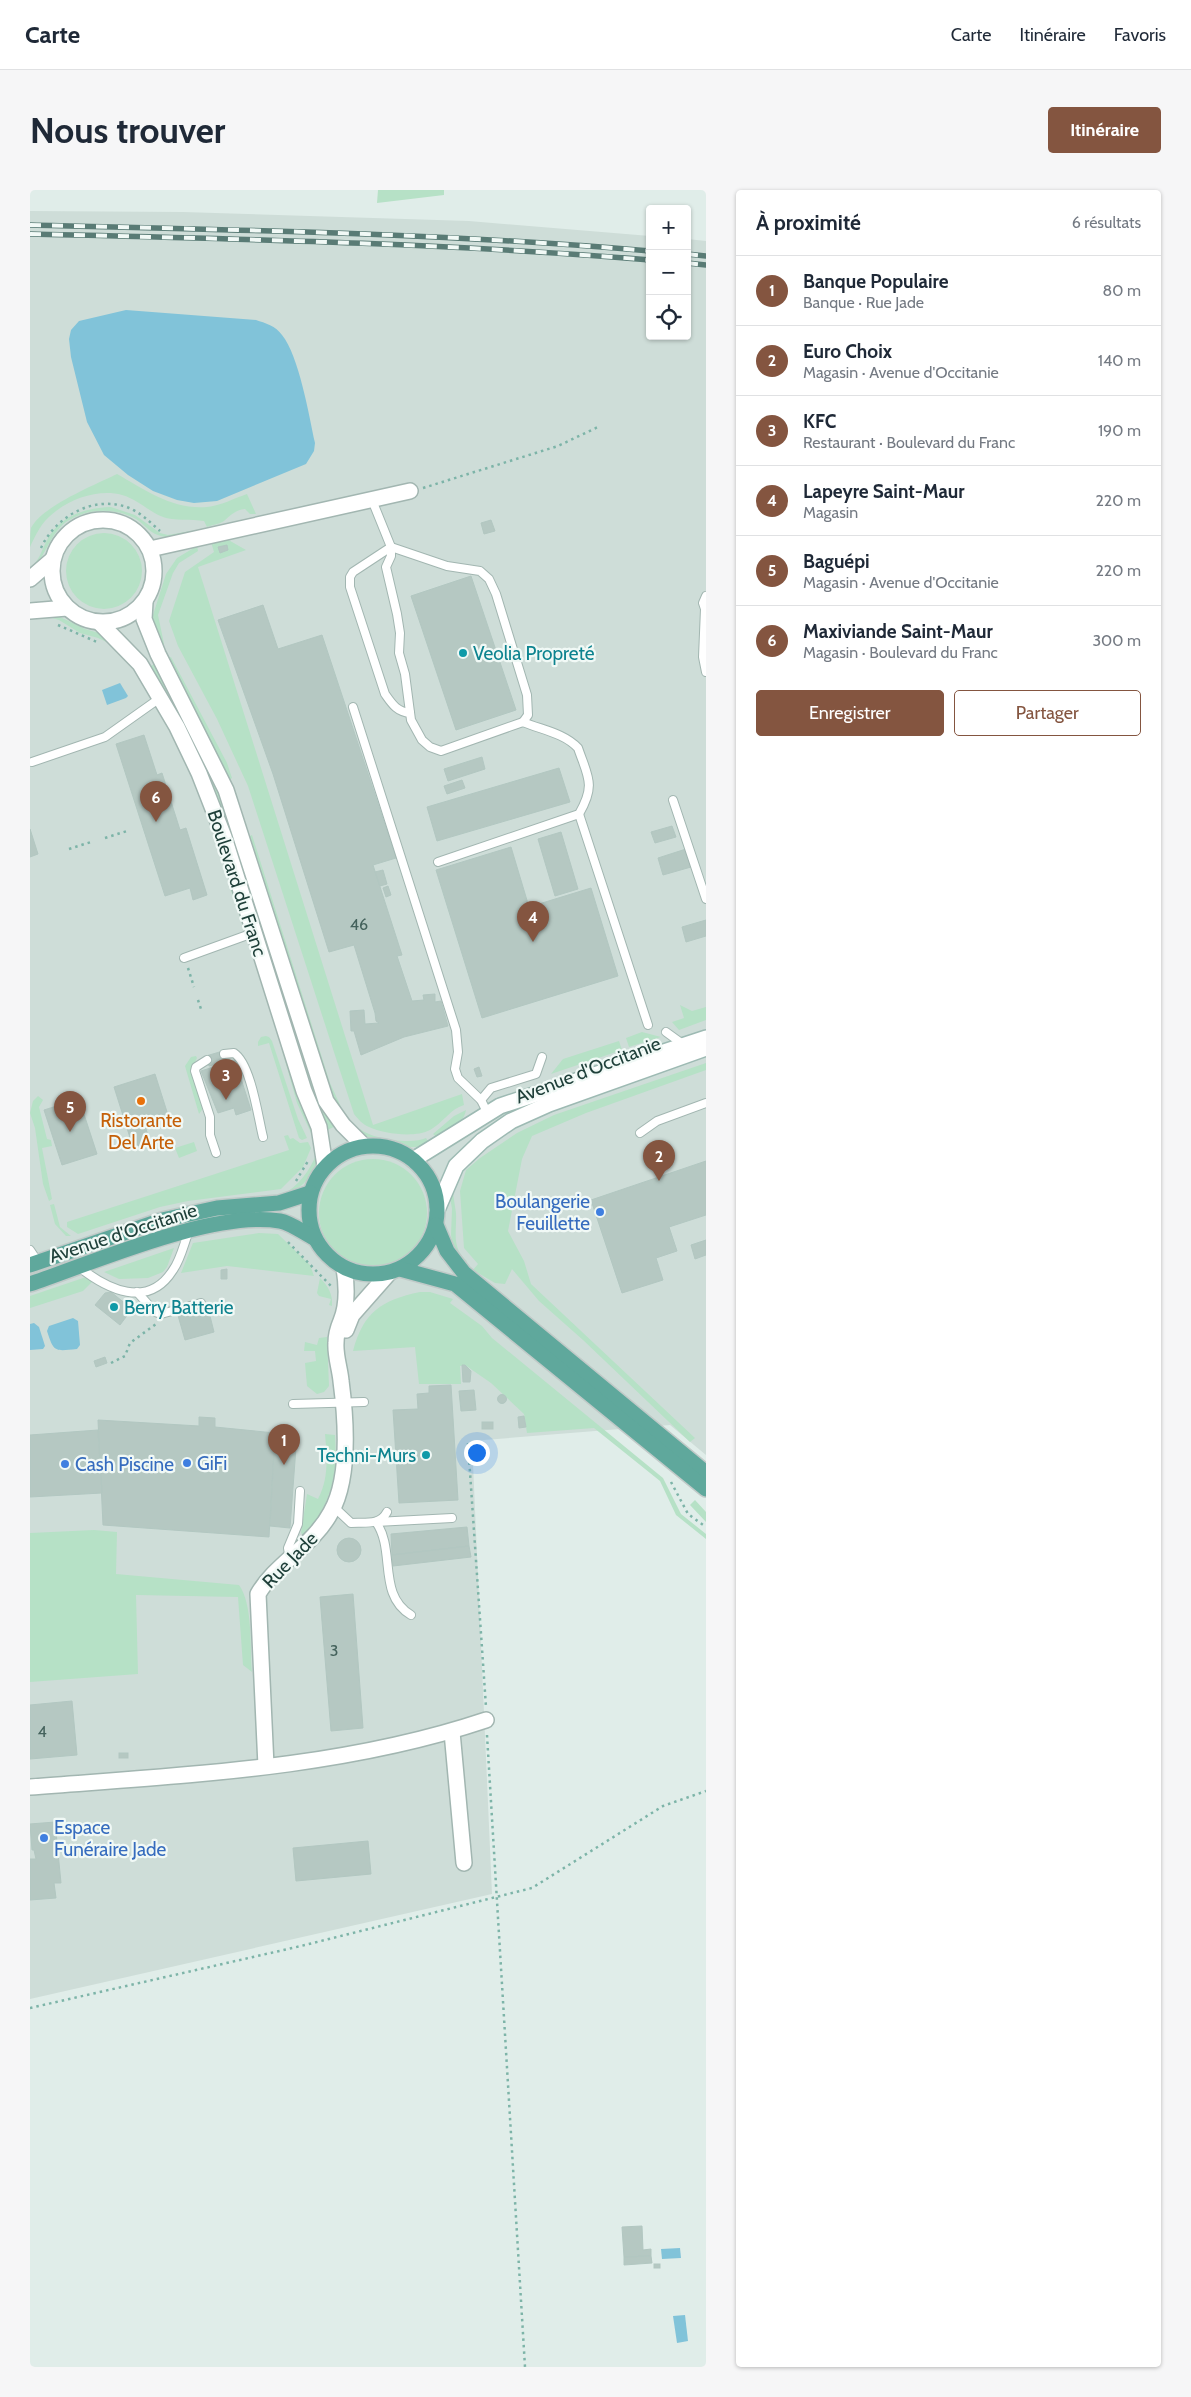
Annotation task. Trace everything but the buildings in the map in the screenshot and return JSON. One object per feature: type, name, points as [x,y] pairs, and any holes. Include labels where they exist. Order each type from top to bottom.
[{"type":"main road","points":[[706,1473],[464,1273],[447,1251],[437,1217],[434,1191],[430,1180],[413,1160],[392,1149],[364,1146],[340,1154],[325,1166],[310,1193],[308,1217],[314,1238],[326,1256],[344,1268],[365,1275],[394,1271],[455,1284],[706,1489]]},
{"type":"main road","name":"Avenue d'Occitanie","points":[[33,1259],[177,1216],[217,1208],[279,1203],[310,1193]]},
{"type":"main road","points":[[394,1271],[423,1251],[437,1217]]},
{"type":"main road","name":"Avenue d'Occitanie","points":[[30,1284],[189,1231],[253,1220],[282,1222],[314,1238]]},
{"type":"street","points":[[150,549],[410,491]]},
{"type":"street","points":[[30,578],[45,557],[72,529],[88,521],[107,519],[124,524],[140,534],[150,549],[155,567],[153,585],[145,602],[125,618],[100,623],[88,620],[67,608],[57,594],[45,557]]},
{"type":"street","name":"Boulevard du Franc","points":[[145,602],[144,619],[158,654],[226,790],[326,1101],[343,1125],[364,1146]]},
{"type":"street","points":[[30,611],[67,608]]},
{"type":"street","name":"Boulevard du Franc","points":[[100,623],[140,664],[177,727],[199,773],[217,819],[304,1091],[318,1127],[325,1166]]},
{"type":"street","name":"Avenue d'Occitanie","points":[[413,1160],[484,1106],[500,1106],[706,1038]]},
{"type":"street","name":"Avenue d'Occitanie","points":[[437,1217],[456,1166],[482,1141],[511,1121],[549,1104],[706,1048]]},
{"type":"street","name":"Rue Jade","points":[[266,1766],[258,1594],[309,1542],[334,1507],[342,1482],[344,1464],[342,1402],[336,1340],[347,1290],[344,1268]]},
{"type":"street","name":"Rue Jade","points":[[338,1358],[352,1315],[394,1271]]},
{"type":"street","points":[[30,1787],[266,1766],[355,1754],[452,1732],[486,1720]]},
{"type":"street","points":[[452,1732],[464,1863]]},
{"type":"lane","points":[[372,500],[391,547],[391,556],[386,567],[397,614],[400,633],[399,652],[405,674],[410,713],[415,731],[430,747],[441,750],[523,722],[528,715],[528,695],[489,579],[480,571],[447,566],[391,547]]},
{"type":"lane","points":[[391,547],[354,572],[350,577],[350,587],[385,694],[396,709],[403,713],[410,713]]},
{"type":"lane","points":[[706,596],[703,603],[703,657],[706,672]]},
{"type":"lane","points":[[32,762],[105,737],[160,698]]},
{"type":"lane","points":[[353,707],[456,1030],[458,1052],[455,1069],[458,1078],[484,1106],[491,1088],[536,1074],[542,1058]]},
{"type":"lane","points":[[438,862],[579,814],[590,789],[578,748],[564,736],[545,732],[523,722]]},
{"type":"lane","points":[[673,800],[706,899]]},
{"type":"lane","points":[[579,814],[648,1024]]},
{"type":"lane","points":[[184,958],[253,933]]},
{"type":"lane","points":[[666,1032],[684,1045]]},
{"type":"lane","points":[[224,1054],[234,1053],[242,1061],[263,1137]]},
{"type":"lane","points":[[207,1060],[196,1067],[195,1071],[210,1117],[210,1135],[216,1153]]},
{"type":"lane","points":[[640,1133],[657,1122],[706,1103]]},
{"type":"lane","points":[[79,1267],[105,1286],[119,1291],[137,1292],[158,1286],[174,1270],[189,1231]]},
{"type":"lane","points":[[137,1292],[155,1312],[161,1314],[201,1303]]},
{"type":"lane","points":[[293,1404],[364,1402]]},
{"type":"lane","points":[[293,1557],[289,1554],[288,1548],[298,1524],[300,1491]]},
{"type":"lane","points":[[334,1507],[351,1523],[452,1518]]},
{"type":"lane","points":[[376,1522],[385,1517],[387,1512]]},
{"type":"lane","points":[[376,1522],[383,1533],[391,1592],[398,1604],[411,1615]]},
{"type":"path","points":[[410,491],[518,460],[558,446],[600,426]]},
{"type":"path","points":[[45,557],[46,537],[66,517],[97,506],[127,507],[144,516],[160,531],[166,531]]},
{"type":"path","points":[[56,624],[104,644]]},
{"type":"path","points":[[104,838],[127,831]]},
{"type":"path","points":[[68,849],[91,842]]},
{"type":"path","points":[[188,968],[194,987]]},
{"type":"path","points":[[198,1000],[202,1012]]},
{"type":"path","points":[[291,1188],[309,1160]]},
{"type":"path","points":[[284,1238],[322,1275],[334,1291]]},
{"type":"path","points":[[112,1363],[125,1356],[130,1343],[158,1323],[161,1314]]},
{"type":"path","points":[[468,1443],[498,1896],[525,2367]]},
{"type":"path","points":[[30,2008],[301,1946],[532,1888],[663,1806],[706,1791]]},
{"type":"shaded area","points":[[30,211],[183,212],[469,221],[646,236],[646,340],[691,340],[691,239],[706,241],[706,1455],[670,1425],[472,1441],[492,1894],[30,1999]]},
{"type":"green space","points":[[378,190],[444,190],[444,195],[377,203]]},
{"type":"green space","points":[[117,474],[160,498],[195,507],[222,504],[247,494],[256,514],[250,514],[245,509],[238,510],[222,522],[207,527],[204,521],[167,518],[158,515],[128,497],[112,493],[102,493],[70,502],[52,514],[41,527],[30,547],[31,528],[46,512],[70,497]]},
{"type":"green space","points":[[111,507],[135,515],[160,533],[168,535],[191,531],[192,534],[175,537],[162,536],[152,532],[136,519],[119,512],[101,511],[83,514],[74,517],[60,527],[40,560],[30,572],[30,568],[38,559],[51,533],[65,520],[91,509]]},
{"type":"green space","points":[[104,533],[119,536],[131,544],[139,556],[142,571],[139,586],[131,598],[119,606],[104,609],[89,606],[77,598],[69,586],[66,571],[69,556],[77,544],[89,536]]},
{"type":"green space","points":[[225,538],[246,550],[198,567],[373,1125],[462,1094],[464,1105],[430,1130],[416,1134],[383,1132],[365,1125],[354,1114],[248,786],[217,719],[178,646],[169,621],[185,572],[214,552],[211,542]]},
{"type":"green space","points":[[197,546],[198,551],[179,563],[173,573],[158,615],[164,644],[161,646],[152,623],[166,574],[177,558]]},
{"type":"green space","points":[[52,613],[85,629],[106,635],[113,645],[80,633],[59,620],[52,618],[30,619],[30,615]]},
{"type":"green space","points":[[171,657],[227,763],[232,778],[229,780],[167,658]]},
{"type":"green space","points":[[156,663],[190,724],[234,826],[228,828],[206,769],[151,666]]},
{"type":"green space","points":[[252,835],[330,1083],[346,1118],[332,1100],[248,837]]},
{"type":"green space","points":[[238,838],[336,1126],[325,1131],[308,1089],[231,840]]},
{"type":"green space","points":[[233,884],[245,922],[243,926],[229,885]]},
{"type":"green space","points":[[680,1005],[692,1011],[706,1007],[706,1020],[679,1030],[672,1022],[684,1018]]},
{"type":"green space","points":[[642,1032],[661,1037],[629,1047],[626,1038]]},
{"type":"green space","points":[[266,1036],[272,1041],[298,1119],[307,1138],[302,1140],[299,1138],[269,1043],[258,1046],[261,1037]]},
{"type":"green space","points":[[619,1041],[622,1050],[551,1074],[563,1059]]},
{"type":"green space","points":[[280,1043],[317,1133],[312,1135],[297,1103]]},
{"type":"green space","points":[[196,1056],[194,1064],[204,1107],[199,1114],[185,1066],[191,1057]]},
{"type":"green space","points":[[706,1063],[706,1070],[586,1113],[532,1136],[522,1159],[508,1231],[524,1261],[531,1284],[695,1438],[690,1442],[583,1340],[539,1301],[512,1269],[505,1284],[495,1283],[473,1270],[478,1264],[464,1248],[460,1191],[466,1170],[517,1133],[554,1115]]},
{"type":"green space","points":[[38,1096],[43,1100],[39,1107],[47,1139],[51,1140],[52,1146],[42,1148],[52,1199],[49,1201],[43,1184],[35,1128],[30,1113],[33,1101]]},
{"type":"green space","points":[[466,1110],[459,1124],[451,1130],[438,1138],[433,1134],[454,1116]]},
{"type":"green space","points":[[360,1129],[373,1136],[382,1138],[411,1141],[426,1138],[429,1143],[412,1147],[392,1145],[372,1139],[356,1130]]},
{"type":"green space","points":[[288,1135],[290,1139],[293,1138],[300,1143],[308,1142],[311,1148],[303,1167],[281,1189],[188,1201],[160,1207],[78,1234],[67,1227],[67,1222],[289,1150],[284,1136]]},
{"type":"green space","points":[[194,1142],[197,1151],[179,1158],[175,1148]]},
{"type":"green space","points":[[317,1153],[318,1164],[307,1180],[294,1190],[282,1195],[294,1187],[303,1177]]},
{"type":"green space","points":[[373,1159],[394,1163],[411,1175],[423,1192],[427,1213],[423,1234],[411,1251],[394,1263],[373,1267],[352,1263],[335,1251],[323,1234],[319,1213],[323,1192],[335,1175],[352,1163]]},
{"type":"green space","points":[[453,1189],[457,1245],[462,1256],[467,1261],[465,1263],[453,1247],[451,1235],[452,1209],[449,1191]]},
{"type":"green space","points":[[54,1204],[60,1227],[71,1236],[66,1236],[55,1224],[50,1205]]},
{"type":"green space","points":[[259,1233],[278,1234],[310,1265],[314,1276],[227,1266],[181,1273],[193,1243]]},
{"type":"green space","points":[[117,1241],[119,1247],[30,1277],[30,1271]]},
{"type":"green space","points":[[174,1248],[167,1267],[163,1272],[148,1278],[119,1279],[104,1272]]},
{"type":"green space","points":[[86,1277],[92,1282],[83,1291],[30,1308],[30,1296]]},
{"type":"green space","points":[[320,1278],[329,1290],[332,1298],[332,1306],[329,1305],[331,1299],[319,1296],[317,1293]]},
{"type":"green space","points":[[420,1292],[430,1292],[453,1299],[450,1303],[482,1326],[492,1338],[663,1478],[681,1514],[706,1534],[706,1539],[676,1515],[660,1481],[594,1428],[527,1433],[524,1414],[491,1383],[465,1365],[460,1366],[461,1384],[419,1384],[415,1347],[353,1351],[362,1327],[376,1310],[394,1299]]},
{"type":"green space","points":[[327,1337],[329,1386],[324,1392],[317,1394],[307,1386],[305,1363],[316,1361],[315,1351],[304,1351],[305,1342],[317,1345],[319,1338]]},
{"type":"green space","points":[[325,1434],[335,1435],[334,1477],[321,1512],[304,1536],[301,1533],[307,1494],[318,1499],[326,1475]]},
{"type":"green space","points":[[695,1500],[706,1512],[706,1522],[690,1505]]},
{"type":"green space","points":[[94,1530],[117,1532],[116,1574],[239,1585],[247,1603],[249,1615],[252,1672],[243,1665],[238,1597],[136,1595],[138,1674],[30,1682],[30,1533]]},
{"type":"water","points":[[126,310],[256,320],[277,329],[288,345],[298,371],[315,443],[314,451],[306,464],[217,501],[194,503],[177,500],[153,491],[128,475],[104,455],[87,422],[71,357],[69,339],[71,330],[79,321]]},
{"type":"water","points":[[120,683],[128,696],[107,705],[102,690]]},
{"type":"water","points":[[73,1318],[78,1321],[80,1345],[77,1349],[56,1349],[47,1331],[49,1326]]},
{"type":"water","points":[[34,1323],[39,1327],[45,1346],[43,1349],[30,1350],[30,1324]]},
{"type":"water","points":[[680,2248],[681,2258],[662,2259],[661,2249]]},
{"type":"water","points":[[685,2315],[688,2341],[677,2343],[673,2316]]},
{"type":"railway","points":[[30,225],[418,236],[646,251]]},
{"type":"railway","points":[[30,234],[263,240],[495,249],[646,260]]},
{"type":"railway","points":[[691,254],[706,256]]},
{"type":"railway","points":[[691,263],[706,265]]},
{"type":"place","name":"Veolia Propreté","points":[[463,653]]},
{"type":"place","name":"Maxiviande Saint-Maur","points":[[156,822]]},
{"type":"place","name":"Lapeyre Saint-Maur","points":[[533,942]]},
{"type":"place","name":"KFC","points":[[226,1100]]},
{"type":"place","name":"Ristorante Del Arte","points":[[141,1101]]},
{"type":"place","name":"Baguépi","points":[[70,1132]]},
{"type":"place","name":"Euro Choix","points":[[659,1181]]},
{"type":"place","name":"Boulangerie Feuillette","points":[[600,1212]]},
{"type":"place","name":"Berry Batterie","points":[[114,1307]]},
{"type":"place","name":"Techni-Murs","points":[[426,1455]]},
{"type":"place","name":"GiFi","points":[[187,1463]]},
{"type":"place","name":"Cash Piscine","points":[[65,1464]]},
{"type":"place","name":"Banque Populaire","points":[[284,1465]]},
{"type":"place","name":"Espace Funéraire Jade","points":[[44,1838]]}]
